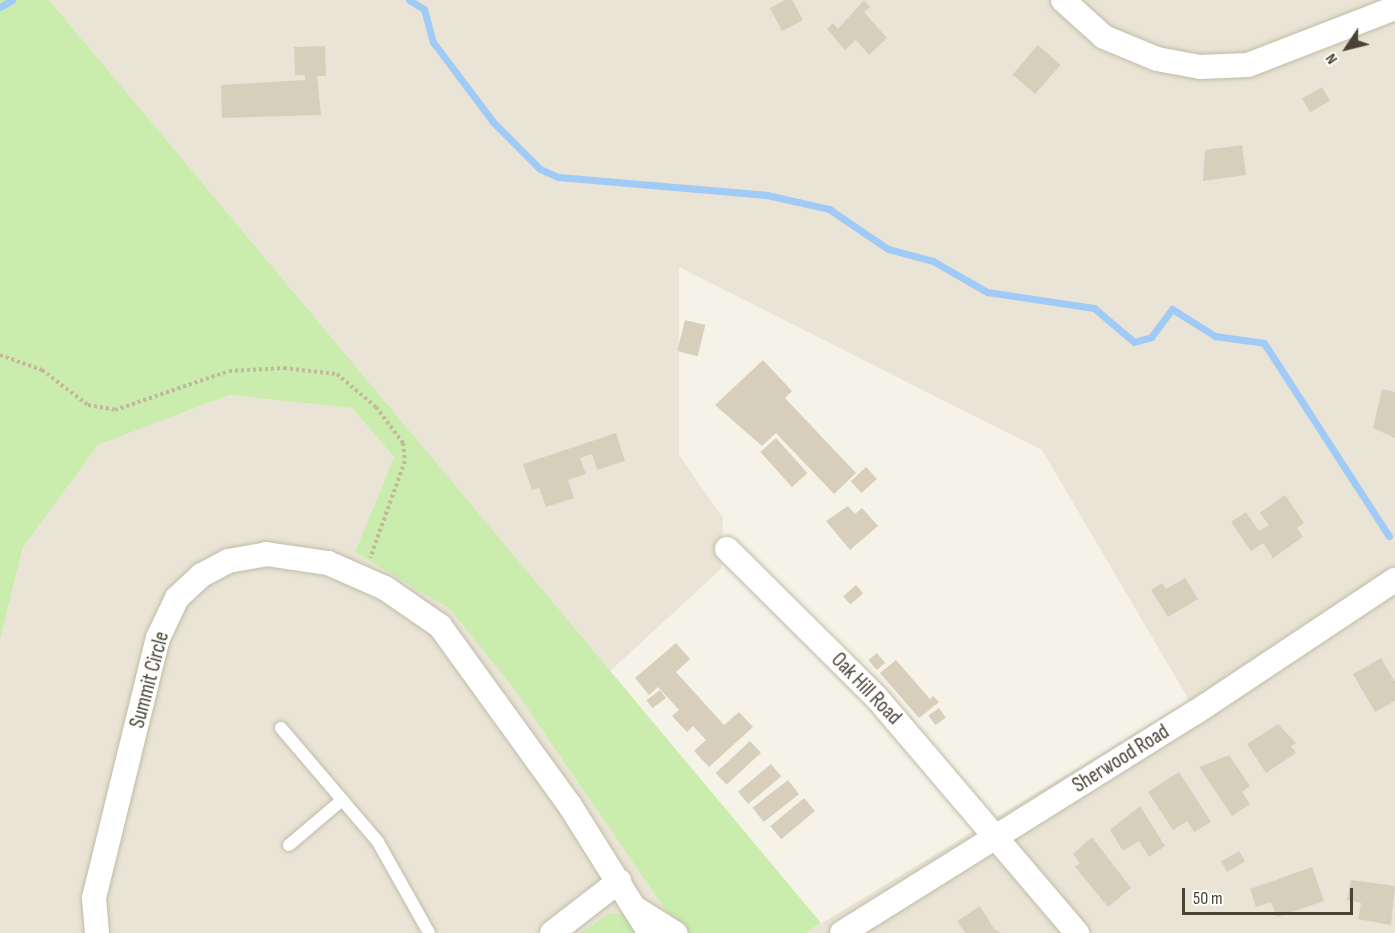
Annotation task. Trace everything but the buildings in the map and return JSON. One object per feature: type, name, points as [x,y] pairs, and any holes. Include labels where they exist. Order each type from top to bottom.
[{"type":"street","points":[[1063,0],[1104,38],[1157,59],[1200,67],[1248,65],[1395,8]]},
{"type":"street","name":"Oak Hill Road","points":[[727,549],[877,698],[998,836],[1077,933]]},
{"type":"street","name":"Summit Circle","points":[[97,933],[94,898],[158,638],[177,598],[202,574],[228,561],[266,554],[328,563],[361,578],[440,626],[619,881],[650,933]]},
{"type":"street","name":"Sherwood Road","points":[[842,933],[998,836],[1395,580]]},
{"type":"street","points":[[552,933],[619,881]]},
{"type":"street","name":"Summit Circle","points":[[638,910],[675,933]]},
{"type":"lane","points":[[281,728],[378,842],[429,933]]},
{"type":"lane","points":[[290,845],[342,800]]},
{"type":"path","points":[[0,355],[42,370],[88,405],[115,410],[229,371],[284,368],[337,374],[376,407],[403,443],[405,461],[396,490],[361,578]]},
{"type":"shaded area","points":[[49,0],[1395,0],[1395,933],[806,933],[1189,700],[1042,450],[679,267],[679,455],[723,518],[721,569],[609,672]]},
{"type":"shaded area","points":[[229,395],[352,408],[394,457],[355,552],[450,608],[514,689],[671,918],[688,933],[638,933],[609,913],[580,933],[0,933],[0,640],[23,547],[98,445]]},
{"type":"green space","points":[[0,0],[49,0],[821,923],[806,933],[688,933],[671,918],[514,689],[450,609],[355,552],[394,457],[352,408],[229,395],[98,445],[23,547],[0,640]]},
{"type":"green space","points":[[609,913],[623,915],[638,933],[580,933]]},
{"type":"waterway","points":[[0,7],[12,0]]},
{"type":"waterway","points":[[409,0],[424,9],[433,42],[493,122],[540,169],[558,177],[767,195],[829,209],[888,249],[933,261],[987,292],[1094,308],[1134,342],[1151,337],[1172,309],[1215,336],[1264,343],[1389,536]]}]
